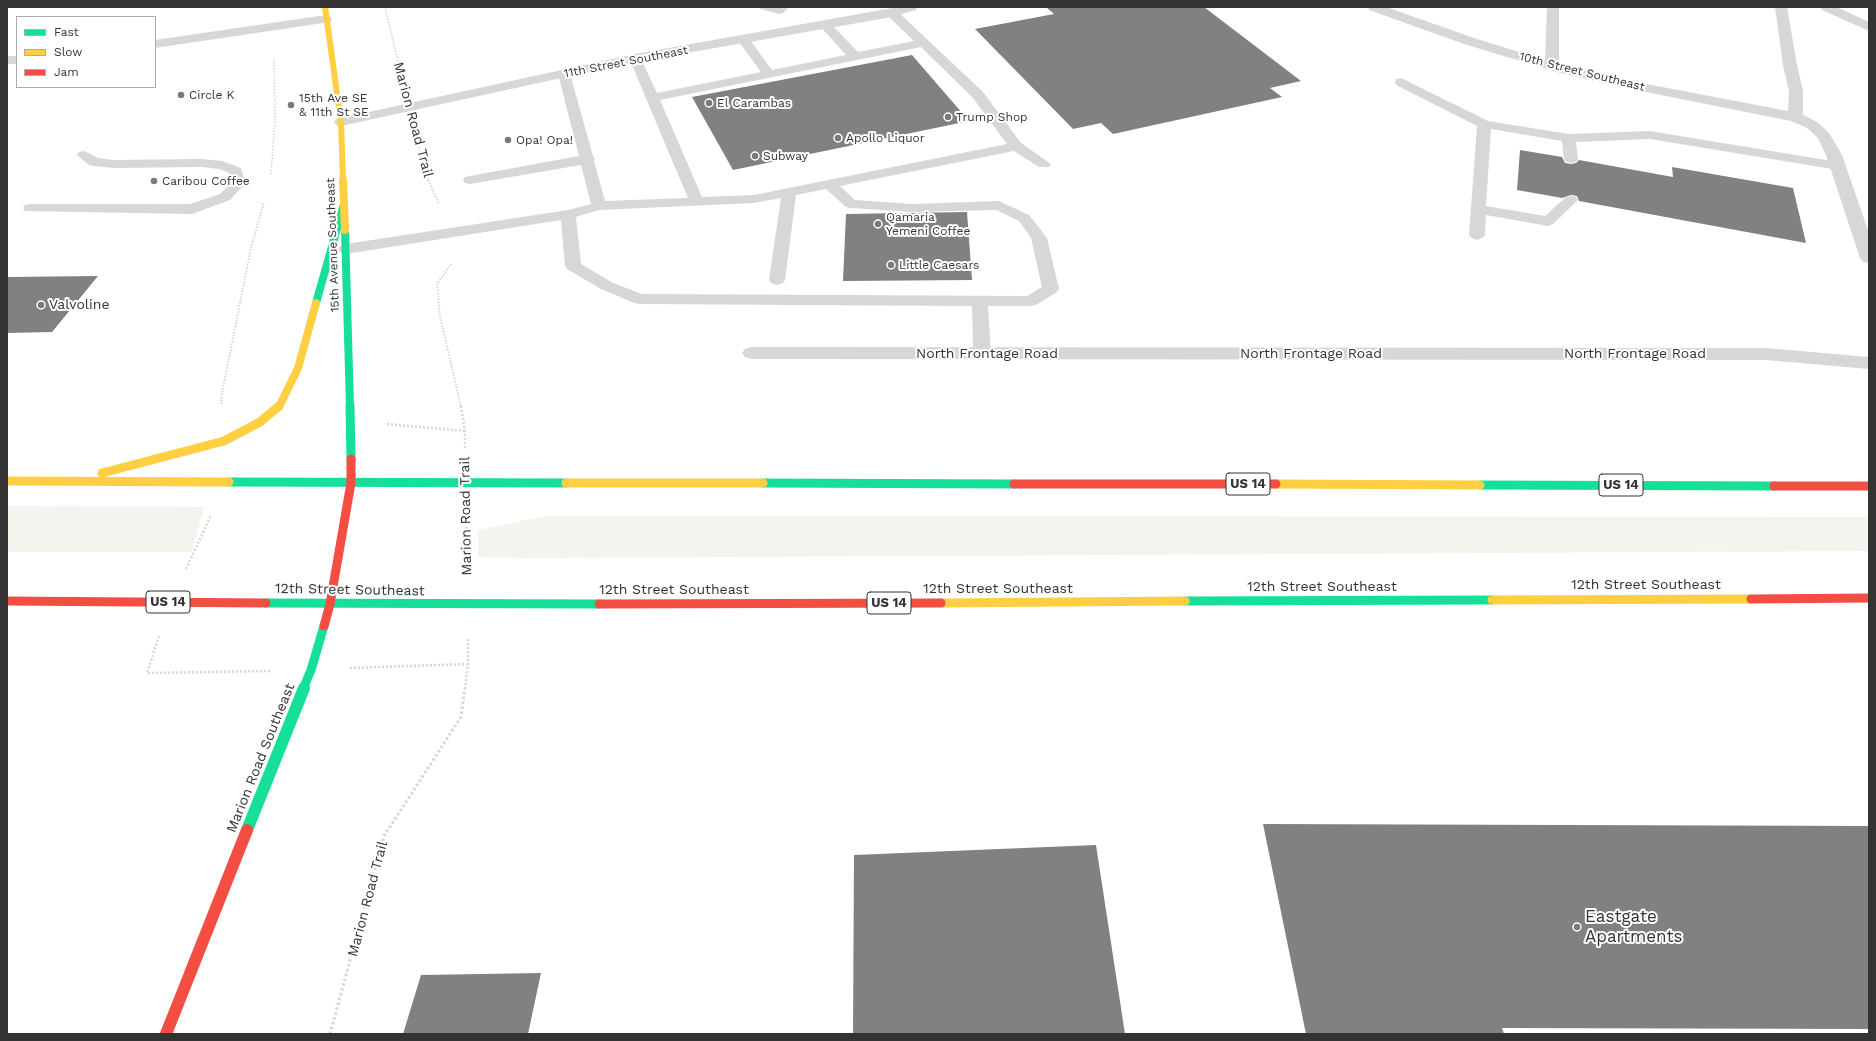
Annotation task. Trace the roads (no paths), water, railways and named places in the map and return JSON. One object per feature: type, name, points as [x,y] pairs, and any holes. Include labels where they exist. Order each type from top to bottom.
[{"type":"main road","name":"15th Avenue Southeast","points":[[325,13],[341,122],[351,420],[351,482]]},
{"type":"main road","points":[[73,481],[224,441],[260,422],[279,408],[298,368],[344,204]]},
{"type":"main road","name":"US 14","points":[[7,481],[1869,486]]},
{"type":"main road","name":"Marion Road Southeast","points":[[166,1034],[311,670],[330,604],[351,482]]},
{"type":"main road","name":"12th Street Southeast","points":[[7,601],[468,605],[1869,598]]},
{"type":"street","name":"11th Street Southeast","points":[[341,122],[635,58],[892,13],[911,7]]},
{"type":"street","name":"10th Street Southeast","points":[[1374,7],[1472,42],[1552,66],[1636,86],[1795,117],[1812,125],[1824,136],[1838,166],[1869,258]]},
{"type":"street","points":[[1552,66],[1553,7]]},
{"type":"street","points":[[1781,7],[1790,65],[1796,91],[1795,117]]},
{"type":"street","points":[[1827,7],[1869,27]]},
{"type":"street","name":"North Frontage Road","points":[[752,353],[1766,354],[1869,363]]},
{"type":"lane","points":[[765,7],[779,10],[783,7]]},
{"type":"lane","points":[[156,44],[274,28],[325,13]]},
{"type":"lane","points":[[892,13],[978,94],[1016,146],[1044,164]]},
{"type":"lane","points":[[825,25],[855,57]]},
{"type":"lane","points":[[743,39],[769,74]]},
{"type":"lane","points":[[652,98],[923,43]]},
{"type":"lane","points":[[635,58],[697,202]]},
{"type":"lane","points":[[564,74],[588,159],[599,206]]},
{"type":"lane","points":[[1401,82],[1484,124],[1569,138],[1650,135],[1838,166]]},
{"type":"lane","points":[[1477,235],[1484,124]]},
{"type":"lane","points":[[1569,138],[1571,159]]},
{"type":"lane","points":[[346,249],[453,230],[568,214],[599,206],[754,199],[1016,146]]},
{"type":"lane","points":[[30,208],[192,209],[225,197],[235,187],[237,178],[236,171],[222,165],[202,163],[142,165],[101,163],[94,162],[84,155]]},
{"type":"lane","points":[[470,180],[588,159]]},
{"type":"lane","points":[[568,214],[573,266],[607,286],[640,299],[1030,301],[1051,289],[1038,238],[1024,218],[999,206],[912,208],[851,204],[829,184]]},
{"type":"lane","points":[[777,280],[789,192]]},
{"type":"lane","points":[[1478,209],[1548,221],[1571,200]]},
{"type":"lane","points":[[980,300],[982,354]]},
{"type":"place","name":"Circle K","points":[[181,95]]},
{"type":"place","name":"El Carambas","points":[[709,103]]},
{"type":"place","name":"15th Ave SE & 11th St SE","points":[[291,105]]},
{"type":"place","name":"Trump Shop","points":[[948,117]]},
{"type":"place","name":"Apollo Liquor","points":[[838,138]]},
{"type":"place","name":"Opa! Opa!","points":[[508,140]]},
{"type":"place","name":"Subway","points":[[755,156]]},
{"type":"place","name":"Caribou Coffee","points":[[154,181]]},
{"type":"place","name":"Qamaria Yemeni Coffee","points":[[878,224]]},
{"type":"place","name":"Little Caesars","points":[[891,265]]},
{"type":"place","name":"Valvoline","points":[[41,305]]},
{"type":"place","name":"Eastgate Apartments","points":[[1577,927]]}]
